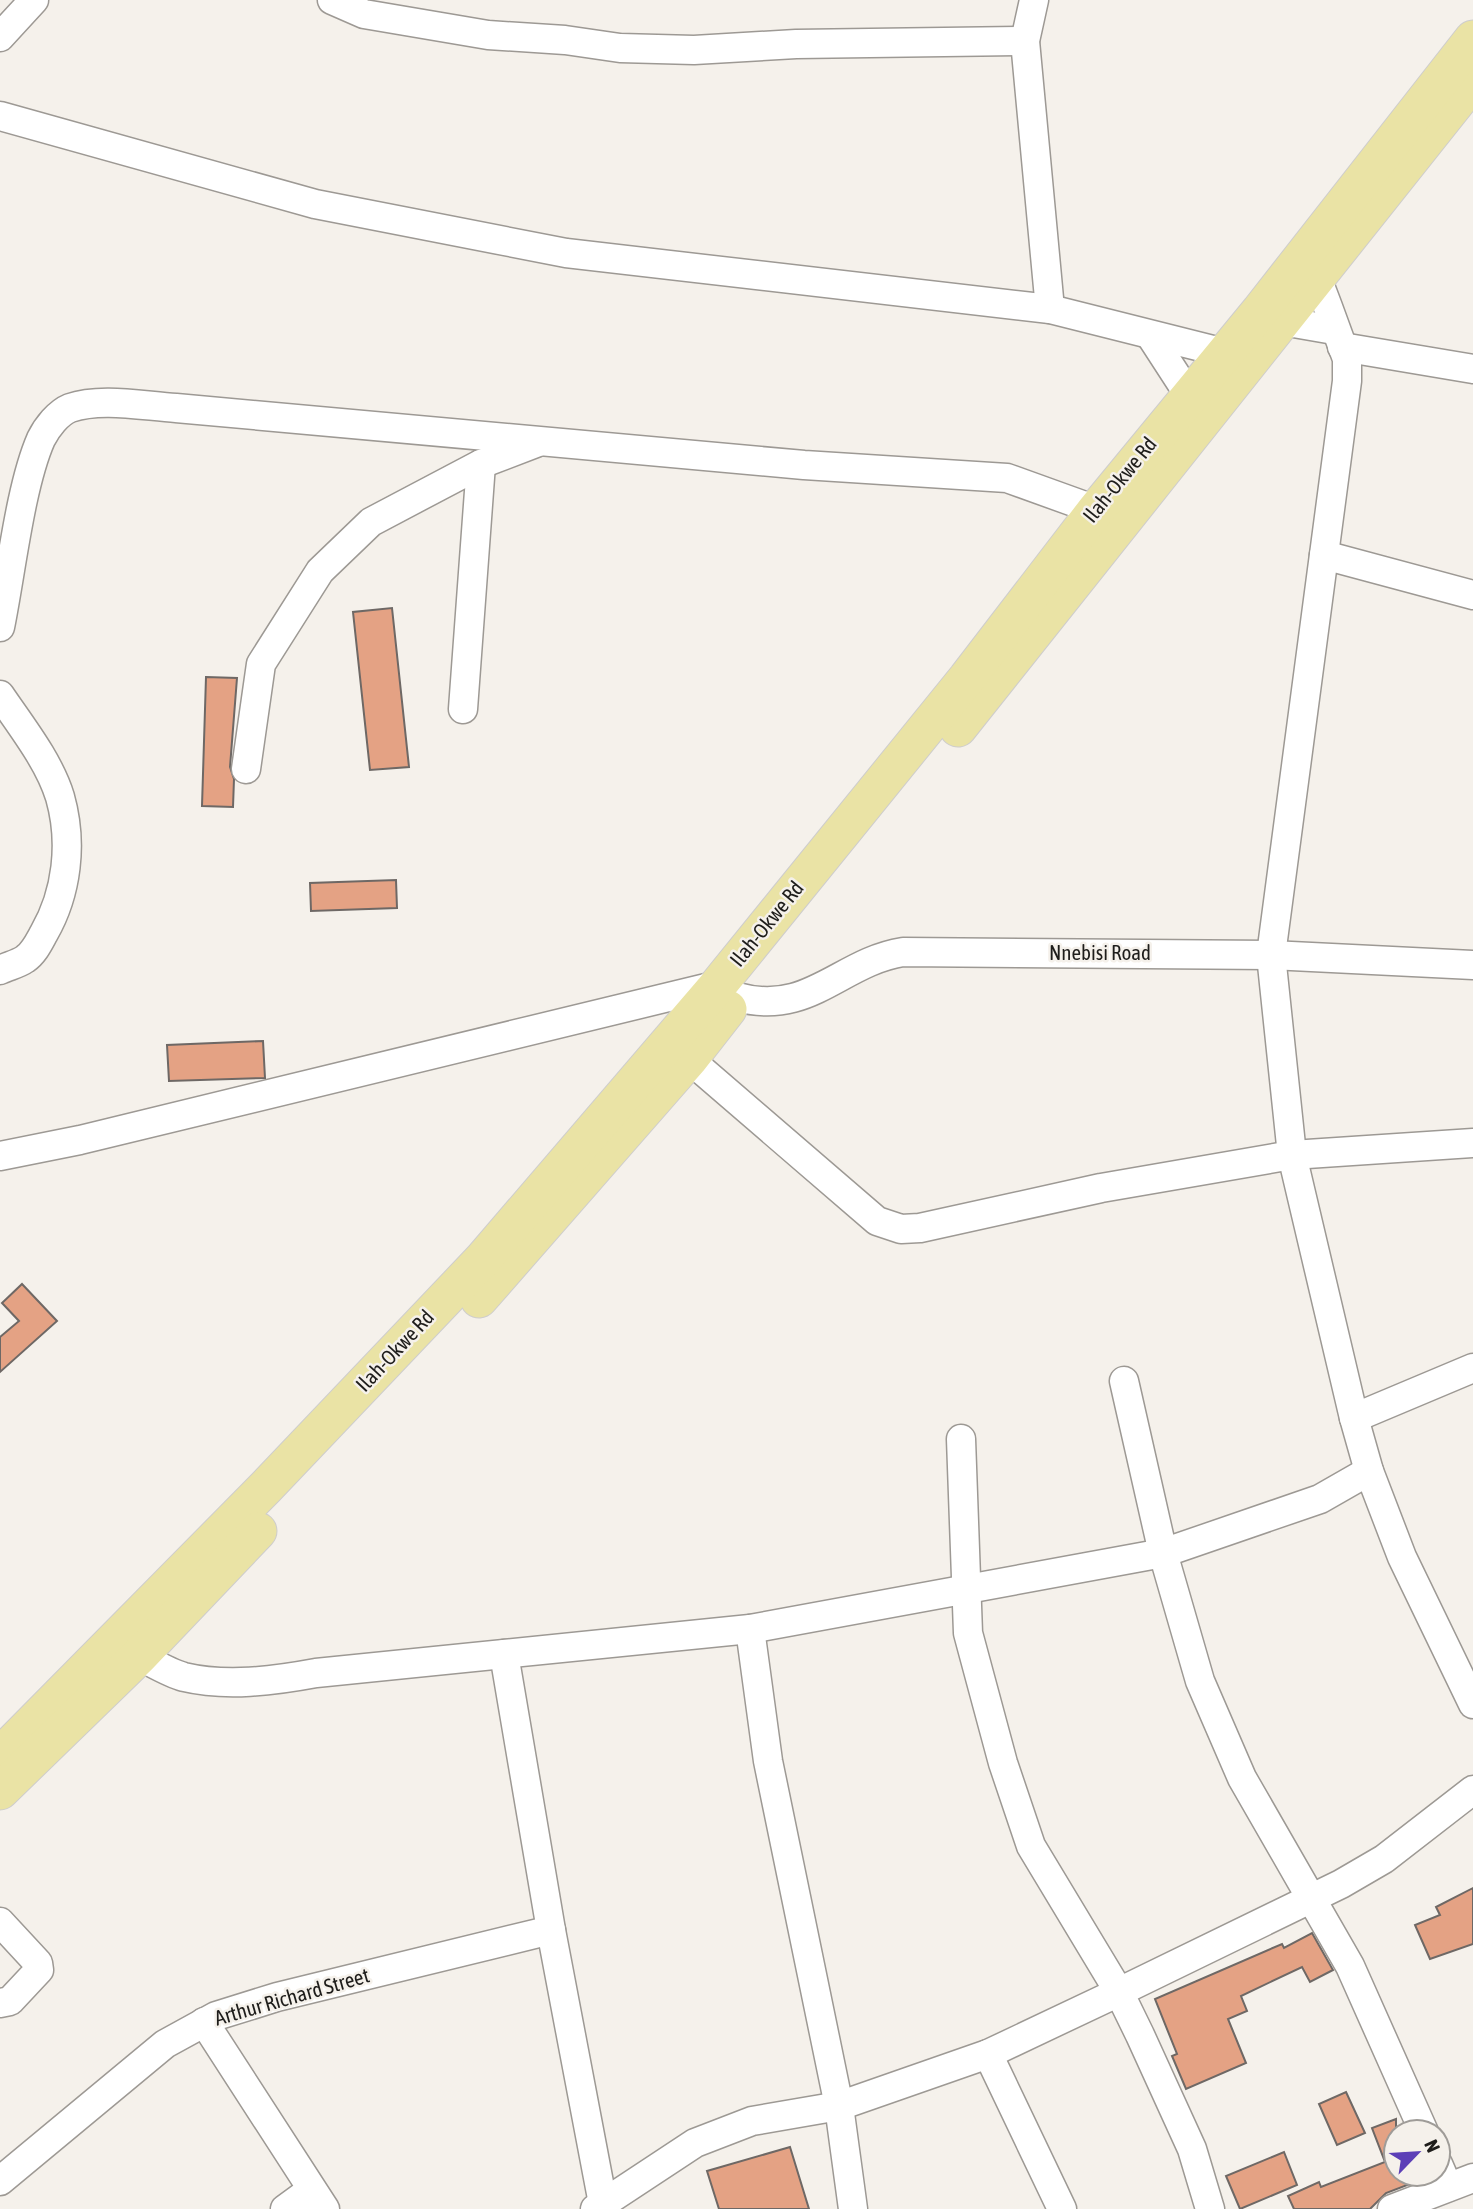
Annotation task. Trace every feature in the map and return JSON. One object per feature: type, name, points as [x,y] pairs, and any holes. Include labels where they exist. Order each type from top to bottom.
[{"type":"main road","points":[[0,1791],[139,1656],[503,1275],[689,1059],[728,991],[1005,672],[1307,269],[1473,39]]},
{"type":"main road","points":[[1307,269],[1473,81]]},
{"type":"main road","name":"Ilah-Okwe Rd","points":[[0,1756],[266,1487],[483,1259],[728,991],[1096,510],[1225,354],[1271,316]]},
{"type":"street","points":[[0,37],[34,0]]},
{"type":"street","points":[[332,0],[365,14],[488,35],[565,40],[620,48],[694,50],[796,44],[1025,41]]},
{"type":"street","points":[[1034,0],[1025,41],[1051,309]]},
{"type":"street","points":[[0,116],[315,204],[566,253],[1051,309],[1152,338],[1225,354]]},
{"type":"street","points":[[1307,269],[1347,359],[1348,381],[1272,954],[1293,1155],[1354,1418],[1369,1471],[1402,1557],[1473,1704]]},
{"type":"street","points":[[1271,316],[1338,339],[1473,369]]},
{"type":"street","points":[[1152,338],[1189,395]]},
{"type":"street","points":[[0,627],[27,491],[41,439],[53,420],[66,409],[87,403],[176,408],[804,465],[1007,478],[1096,510]]},
{"type":"street","points":[[246,769],[261,664],[320,571],[370,522],[481,464],[542,440]]},
{"type":"street","points":[[463,709],[481,464]]},
{"type":"street","points":[[1324,555],[1473,595]]},
{"type":"street","points":[[0,695],[38,753],[59,796],[65,824],[66,851],[57,910],[34,951],[25,959],[0,970]]},
{"type":"street","name":"Nnebisi Road","points":[[728,991],[757,1002],[794,999],[875,960],[903,952],[1272,954],[1473,965]]},
{"type":"street","points":[[0,1156],[728,991]]},
{"type":"street","points":[[689,1059],[877,1221],[901,1229],[920,1228],[1101,1188],[1293,1155],[1473,1143]]},
{"type":"street","points":[[1354,1418],[1473,1367]]},
{"type":"street","points":[[1124,1381],[1163,1553],[1206,1693],[1242,1778],[1350,1966],[1418,2118]]},
{"type":"street","points":[[961,1439],[968,1633],[1003,1763],[1031,1846],[1119,1992],[1192,2149],[1210,2209]]},
{"type":"street","points":[[139,1656],[183,1676],[220,1681],[275,1681],[316,1673],[750,1629],[1163,1553],[1320,1499],[1369,1471]]},
{"type":"street","points":[[750,1629],[768,1761],[839,2106],[853,2209]]},
{"type":"street","points":[[504,1654],[601,2207],[695,2144],[752,2121],[839,2106],[988,2054],[1119,1992],[1312,1898],[1384,1859],[1473,1790]]},
{"type":"street","points":[[0,1922],[38,1963],[39,1970],[10,2001],[0,2003]]},
{"type":"street","name":"Arthur Richard Street","points":[[0,2181],[165,2045],[216,2015],[277,1997],[551,1930]]},
{"type":"street","points":[[204,2022],[318,2199],[285,2209]]},
{"type":"street","points":[[988,2054],[1062,2209]]},
{"type":"street","points":[[1392,2209],[1453,2176]]},
{"type":"building","points":[[392,608],[409,767],[370,770],[353,612]]},
{"type":"building","points":[[206,677],[237,678],[230,767],[234,779],[233,807],[202,806]]},
{"type":"building","points":[[396,880],[397,908],[311,911],[310,883]]},
{"type":"building","points":[[263,1041],[265,1078],[169,1081],[167,1045]]},
{"type":"building","points":[[22,1284],[57,1321],[0,1372],[0,1337],[19,1321],[2,1303]]},
{"type":"building","points":[[1473,1888],[1473,1944],[1430,1959],[1415,1925],[1440,1915],[1436,1907]]},
{"type":"building","points":[[1312,1933],[1333,1970],[1310,1982],[1302,1967],[1241,1996],[1247,2011],[1228,2019],[1246,2063],[1186,2089],[1172,2056],[1177,2054],[1155,1999],[1282,1944],[1284,1948]]},
{"type":"building","points":[[1346,2092],[1365,2133],[1337,2145],[1319,2104]]},
{"type":"building","points":[[1382,2124],[1382,2154],[1372,2128]]},
{"type":"building","points":[[790,2147],[809,2209],[719,2209],[707,2171]]},
{"type":"building","points":[[1284,2152],[1297,2185],[1240,2209],[1226,2176]]},
{"type":"building","points":[[1382,2163],[1382,2188],[1399,2188],[1386,2193],[1370,2209],[1294,2209],[1288,2196],[1319,2182],[1321,2187]]}]
